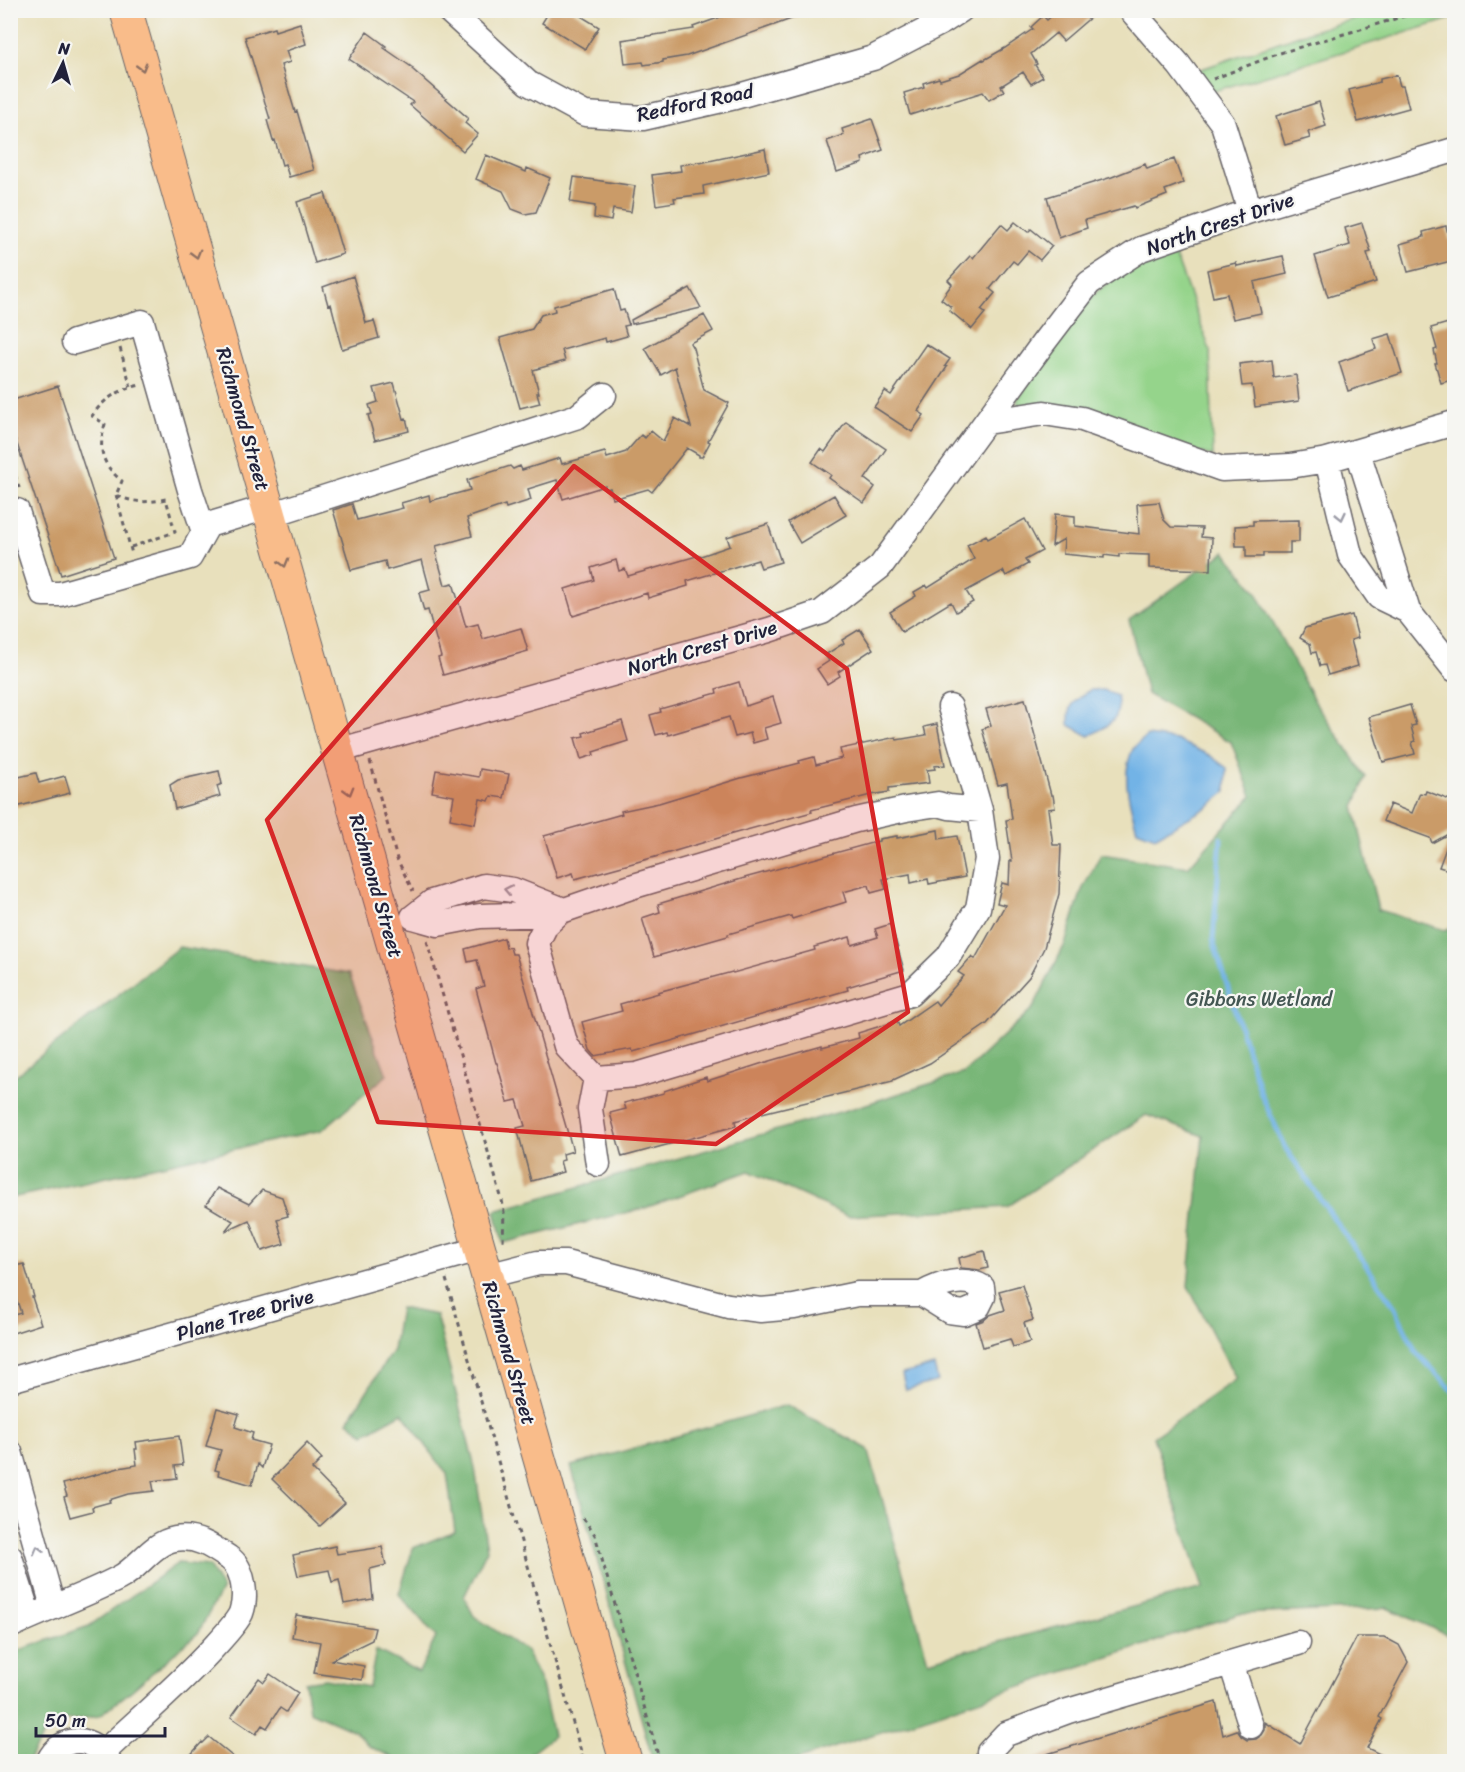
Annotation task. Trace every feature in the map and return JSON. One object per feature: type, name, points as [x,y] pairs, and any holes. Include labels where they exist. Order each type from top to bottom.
[{"type":"main road","name":"Richmond Street","points":[[126,10],[626,1761]]},
{"type":"street","name":"Redford Road","points":[[448,10],[528,83],[585,114],[643,118],[735,97],[873,58],[961,10]]},
{"type":"street","points":[[1131,10],[1179,65],[1223,124],[1250,211]]},
{"type":"street","name":"North Crest Drive","points":[[338,752],[769,630],[822,612],[880,567],[1089,283],[1141,249],[1250,211],[1455,150]]},
{"type":"street","points":[[74,342],[142,322],[204,532]]},
{"type":"street","points":[[19,501],[44,594],[60,594],[190,557],[208,525],[269,511],[578,416],[604,395]]},
{"type":"street","points":[[986,422],[1044,413],[1082,419],[1222,469],[1290,466],[1328,459],[1455,423]]},
{"type":"street","points":[[1358,452],[1408,611],[1455,669]]},
{"type":"street","points":[[1328,459],[1350,555],[1379,597],[1408,611]]},
{"type":"street","points":[[562,910],[546,925],[537,943],[566,1046],[596,1078],[637,1076],[910,994],[948,957],[978,908],[987,860],[980,810],[950,707]]},
{"type":"street","points":[[562,910],[513,890],[484,886],[432,902],[413,917],[438,924],[480,916],[553,914],[634,886],[856,820],[938,804],[980,810]]},
{"type":"street","points":[[596,1078],[590,1109],[598,1164]]},
{"type":"street","name":"Plane Tree Drive","points":[[10,1380],[437,1261],[566,1263],[728,1306],[761,1310],[794,1307],[857,1294],[922,1294]]},
{"type":"street","points":[[10,1452],[53,1607]]},
{"type":"street","points":[[10,1557],[20,1621],[122,1577],[159,1546],[175,1539],[195,1539],[204,1542],[235,1562],[244,1588],[241,1612],[224,1637],[106,1757],[95,1745],[85,1741],[74,1741],[64,1744],[48,1761]]},
{"type":"street","points":[[990,1761],[989,1752],[1006,1734],[1068,1711],[1298,1643]]},
{"type":"street","points":[[1231,1663],[1251,1725]]},
{"type":"path","points":[[1195,86],[1280,53],[1425,10]]},
{"type":"path","points":[[118,344],[131,387]]},
{"type":"path","points":[[133,560],[116,495],[122,481],[110,470],[101,450],[105,424],[92,416],[100,405],[114,393],[159,380]]},
{"type":"path","points":[[10,458],[19,501]]},
{"type":"path","points":[[116,495],[139,502],[166,499],[176,532],[131,547]]},
{"type":"path","points":[[437,1261],[446,1280],[584,1761]]},
{"type":"highlighted area","points":[[574,466],[847,669],[908,1012],[716,1144],[378,1122],[267,820]]},
{"type":"green space","points":[[1381,11],[1454,11],[1454,18],[1211,92],[1196,71],[1302,34]]},
{"type":"green space","points":[[1173,249],[1210,350],[1213,456],[1019,406],[1017,400],[1093,295],[1123,270]]},
{"type":"green space","name":"Gibbons Wetland","points":[[1225,552],[1256,591],[1315,702],[1366,777],[1354,807],[1378,910],[1445,930],[1454,926],[1454,1638],[1388,1608],[1239,1614],[793,1761],[653,1761],[571,1466],[787,1405],[868,1449],[928,1661],[1203,1588],[1153,1437],[1236,1379],[1188,1286],[1203,1136],[1146,1115],[1007,1207],[848,1216],[749,1171],[645,1208],[503,1243],[495,1211],[857,1107],[964,1073],[1033,1008],[1065,944],[1082,890],[1101,854],[1188,867],[1252,796],[1231,742],[1147,694],[1129,620]]},
{"type":"green space","points":[[179,947],[349,974],[387,1075],[322,1130],[11,1198],[11,1079]]},
{"type":"green space","points":[[400,1308],[436,1315],[475,1468],[487,1550],[464,1597],[474,1616],[526,1651],[542,1685],[553,1736],[521,1761],[400,1761],[370,1747],[355,1731],[309,1711],[305,1682],[325,1679],[369,1687],[376,1650],[419,1672],[436,1637],[399,1594],[413,1548],[455,1531],[447,1474],[402,1413],[364,1434],[348,1421],[393,1350]]},
{"type":"green space","points":[[178,1563],[209,1566],[222,1589],[198,1633],[99,1716],[50,1723],[28,1761],[11,1761],[11,1653],[89,1626]]},
{"type":"water","points":[[1090,690],[1103,690],[1117,696],[1118,705],[1112,722],[1089,736],[1069,725],[1069,718],[1073,704]]},
{"type":"water","points":[[1147,736],[1176,740],[1209,755],[1227,768],[1226,792],[1208,807],[1155,837],[1137,830],[1127,779],[1129,759],[1133,749]]},
{"type":"water","points":[[934,1366],[938,1381],[906,1390],[902,1374]]},
{"type":"building","points":[[550,10],[571,10],[599,27],[585,49],[542,23]]},
{"type":"building","points":[[740,10],[811,10],[811,12],[687,56],[644,65],[643,62],[625,64],[622,40],[694,29],[693,27]]},
{"type":"building","points":[[1058,10],[1099,10],[1063,41],[1056,33],[1031,54],[1043,77],[1031,84],[1023,72],[1001,86],[1004,91],[989,100],[983,92],[910,115],[904,93],[924,87],[923,83],[959,74],[1005,48],[1033,29],[1031,27],[1043,16],[1047,20]]},
{"type":"building","points":[[300,23],[306,44],[286,51],[290,62],[281,65],[314,170],[289,177],[285,164],[282,165],[275,140],[273,141],[267,120],[270,119],[245,37]]},
{"type":"building","points":[[367,32],[386,46],[384,48],[413,68],[468,118],[465,123],[478,134],[463,151],[410,105],[413,102],[349,59]]},
{"type":"building","points":[[1397,75],[1400,86],[1403,86],[1409,108],[1358,122],[1349,90]]},
{"type":"building","points":[[1319,102],[1326,126],[1308,132],[1310,138],[1285,145],[1276,116]]},
{"type":"building","points":[[872,119],[883,150],[862,158],[863,163],[837,172],[827,141],[844,135],[842,129]]},
{"type":"building","points":[[765,149],[769,172],[703,186],[704,194],[674,198],[675,202],[656,205],[652,175],[681,171],[680,165]]},
{"type":"building","points":[[486,155],[526,172],[527,168],[550,178],[536,212],[525,214],[512,209],[503,191],[476,179]]},
{"type":"building","points":[[1174,159],[1183,183],[1165,190],[1167,195],[1135,208],[1134,206],[1085,220],[1087,228],[1059,238],[1047,197],[1145,164],[1147,169]]},
{"type":"building","points":[[574,177],[635,186],[631,212],[613,209],[611,221],[594,218],[595,206],[570,202]]},
{"type":"building","points":[[325,193],[343,254],[315,263],[297,202]]},
{"type":"building","points":[[1015,222],[1028,232],[1031,229],[1052,246],[1040,260],[1028,251],[1017,264],[1013,261],[990,289],[995,293],[981,310],[985,313],[972,329],[949,310],[951,307],[941,299],[952,284],[948,280],[970,256],[973,258],[1001,224],[1008,230]]},
{"type":"building","points":[[1362,223],[1371,252],[1367,253],[1376,282],[1328,297],[1315,256],[1350,245],[1345,228]]},
{"type":"building","points":[[1446,226],[1455,260],[1408,272],[1400,244],[1424,237],[1423,232]]},
{"type":"building","points":[[1283,256],[1287,274],[1254,282],[1261,313],[1233,319],[1227,294],[1213,297],[1207,270]]},
{"type":"building","points":[[353,276],[366,323],[374,321],[379,338],[342,349],[331,304],[328,305],[323,287]]},
{"type":"building","points":[[690,288],[701,308],[632,324],[631,320]]},
{"type":"building","points":[[614,289],[620,311],[624,310],[629,325],[624,326],[627,336],[606,342],[605,338],[562,350],[565,361],[533,370],[540,403],[520,408],[500,338],[532,329],[541,315],[555,311],[554,306]]},
{"type":"building","points":[[704,315],[713,331],[690,343],[704,390],[729,403],[702,457],[687,448],[652,492],[648,489],[613,499],[610,488],[606,489],[605,486],[563,499],[557,480],[528,489],[531,500],[506,508],[505,505],[467,518],[472,536],[436,546],[445,585],[453,583],[466,627],[478,624],[483,639],[521,628],[528,651],[443,675],[438,658],[441,657],[428,610],[424,611],[419,593],[430,590],[422,560],[387,570],[385,561],[351,570],[333,510],[352,504],[357,520],[403,508],[401,503],[429,495],[430,501],[470,490],[467,480],[510,466],[513,469],[520,466],[522,470],[560,458],[562,464],[605,452],[607,458],[626,452],[641,435],[645,438],[651,431],[663,441],[675,418],[691,427],[675,367],[661,375],[645,348]]},
{"type":"building","points":[[1455,321],[1455,379],[1441,383],[1435,363],[1437,363],[1434,350],[1437,349],[1431,328]]},
{"type":"building","points":[[1390,334],[1402,373],[1348,391],[1339,362],[1376,349],[1373,339]]},
{"type":"building","points":[[926,344],[950,359],[918,411],[924,415],[912,432],[874,407],[885,391],[891,395]]},
{"type":"building","points":[[1272,360],[1274,378],[1296,375],[1299,401],[1255,407],[1252,385],[1242,386],[1239,364]]},
{"type":"building","points":[[394,383],[409,431],[375,440],[368,415],[372,414],[369,405],[378,402],[374,388]]},
{"type":"building","points":[[58,386],[114,558],[61,575],[10,423],[10,401]]},
{"type":"building","points":[[846,422],[886,449],[865,479],[875,487],[864,503],[829,478],[831,475],[812,462],[821,449],[825,452]]},
{"type":"building","points":[[834,495],[846,515],[800,543],[788,522]]},
{"type":"building","points":[[1159,502],[1164,520],[1171,527],[1202,528],[1201,537],[1212,538],[1211,570],[1149,568],[1149,555],[1119,554],[1119,557],[1104,555],[1104,558],[1063,554],[1064,539],[1052,546],[1055,514],[1075,516],[1075,526],[1139,534],[1137,504]]},
{"type":"building","points":[[1025,519],[1042,551],[1025,560],[1028,564],[1006,576],[1003,571],[966,591],[973,602],[956,612],[951,602],[902,632],[890,612],[916,596],[914,592],[926,585],[928,588],[974,559],[967,545],[986,535],[988,539]]},
{"type":"building","points":[[1299,520],[1299,542],[1290,542],[1290,553],[1263,553],[1263,557],[1246,557],[1246,546],[1236,546],[1235,526],[1253,525],[1253,521]]},
{"type":"building","points":[[768,524],[781,562],[761,568],[758,560],[687,581],[688,586],[648,598],[647,593],[573,616],[565,589],[594,580],[591,568],[616,560],[619,571],[625,569],[628,576],[730,546],[727,537]]},
{"type":"building","points":[[1352,615],[1358,638],[1351,640],[1358,666],[1328,675],[1325,665],[1320,666],[1316,652],[1312,653],[1310,644],[1300,638],[1305,628]]},
{"type":"building","points":[[860,629],[873,649],[838,672],[840,676],[827,684],[817,669],[829,661],[825,655],[844,643],[842,640]]},
{"type":"building","points":[[739,682],[746,706],[773,697],[781,723],[764,728],[767,739],[753,743],[750,733],[735,737],[729,717],[668,735],[667,732],[656,735],[650,715],[661,712],[660,709],[717,693],[716,689]]},
{"type":"building","points":[[1025,699],[1051,795],[1053,795],[1055,808],[1048,809],[1053,845],[1061,845],[1059,894],[1044,948],[1029,977],[987,1024],[930,1063],[893,1081],[762,1113],[735,1121],[736,1126],[622,1157],[610,1113],[626,1109],[624,1103],[664,1093],[664,1091],[706,1077],[707,1081],[822,1046],[822,1048],[859,1038],[858,1033],[897,1021],[899,1026],[935,1001],[938,1005],[964,976],[958,972],[972,956],[975,959],[1005,905],[997,903],[1002,883],[1009,885],[1010,861],[1012,861],[1006,820],[1012,819],[1007,783],[998,785],[982,729],[991,726],[986,709]]},
{"type":"building","points":[[1410,705],[1416,725],[1411,726],[1415,741],[1412,742],[1415,754],[1383,762],[1369,717]]},
{"type":"building","points":[[622,721],[628,741],[593,752],[594,755],[581,759],[575,738],[584,736],[583,733]]},
{"type":"building","points":[[937,724],[945,765],[934,766],[935,769],[927,770],[929,783],[889,788],[889,792],[811,810],[812,812],[575,879],[573,873],[557,878],[544,836],[622,814],[621,811],[659,803],[814,757],[816,765],[842,758],[840,749],[896,737],[897,740],[926,735],[924,727]]},
{"type":"building","points":[[480,769],[509,774],[504,798],[491,796],[489,801],[480,799],[475,824],[450,819],[454,796],[432,792],[436,770],[479,777]]},
{"type":"building","points":[[219,771],[222,784],[217,786],[220,796],[175,809],[170,785],[178,780]]},
{"type":"building","points":[[36,773],[39,783],[65,776],[70,793],[16,807],[10,788],[10,779]]},
{"type":"building","points":[[1426,791],[1455,802],[1455,812],[1450,824],[1455,826],[1455,872],[1439,867],[1452,832],[1432,843],[1430,838],[1383,821],[1390,804],[1412,813],[1420,793],[1425,794]]},
{"type":"building","points":[[938,830],[939,839],[957,836],[965,877],[929,884],[928,879],[911,883],[910,874],[883,879],[886,889],[871,893],[869,885],[843,892],[846,902],[654,957],[642,918],[660,912],[658,904],[879,841],[879,839]]},
{"type":"building","points":[[891,924],[904,970],[847,987],[848,990],[633,1052],[632,1049],[595,1056],[590,1050],[582,1022],[622,1011],[620,1004],[815,950],[814,947],[850,937],[852,945],[878,937],[875,929]]},
{"type":"building","points":[[504,938],[506,948],[510,947],[512,954],[516,954],[573,1151],[563,1154],[564,1160],[560,1161],[563,1172],[531,1181],[517,1128],[525,1126],[517,1100],[508,1102],[476,989],[484,986],[477,960],[468,962],[465,949]]},
{"type":"building","points":[[217,1188],[249,1204],[262,1190],[282,1197],[288,1216],[277,1219],[284,1244],[262,1251],[249,1220],[225,1231],[233,1221],[206,1205]]},
{"type":"building","points":[[984,1251],[988,1268],[980,1270],[961,1268],[959,1258]]},
{"type":"building","points":[[24,1264],[41,1324],[10,1334],[10,1316],[21,1313],[10,1279],[10,1267]]},
{"type":"building","points":[[1022,1285],[1033,1320],[1024,1323],[1030,1342],[1013,1347],[1010,1339],[983,1347],[976,1323],[1005,1310],[999,1291]]},
{"type":"building","points":[[217,1408],[239,1414],[235,1427],[253,1433],[251,1440],[269,1445],[262,1468],[258,1464],[252,1485],[218,1475],[219,1471],[215,1470],[221,1450],[206,1446]]},
{"type":"building","points":[[179,1436],[183,1465],[175,1466],[177,1478],[152,1481],[154,1491],[128,1494],[92,1507],[93,1511],[70,1517],[63,1484],[137,1465],[136,1442]]},
{"type":"building","points":[[307,1443],[322,1459],[312,1469],[345,1503],[320,1526],[272,1479]]},
{"type":"building","points":[[335,1546],[337,1554],[382,1547],[386,1565],[370,1569],[373,1599],[344,1604],[339,1580],[332,1582],[329,1570],[298,1576],[293,1555]]},
{"type":"building","points":[[296,1615],[375,1628],[372,1640],[331,1660],[364,1666],[362,1680],[314,1673],[320,1642],[292,1637]]},
{"type":"building","points":[[1357,1637],[1384,1637],[1399,1645],[1408,1662],[1379,1717],[1382,1719],[1367,1748],[1394,1761],[1035,1761],[1034,1758],[1216,1702],[1223,1735],[1237,1730],[1247,1740],[1256,1739],[1265,1730],[1265,1722],[1300,1744]]},
{"type":"building","points":[[270,1674],[298,1693],[286,1712],[280,1708],[267,1728],[262,1725],[256,1734],[231,1717],[259,1678],[264,1682]]},
{"type":"building","points":[[209,1737],[238,1761],[185,1761]]},
{"type":"waterway","points":[[1221,838],[1213,940],[1261,1094],[1286,1149],[1394,1306],[1416,1352],[1454,1392]]}]
